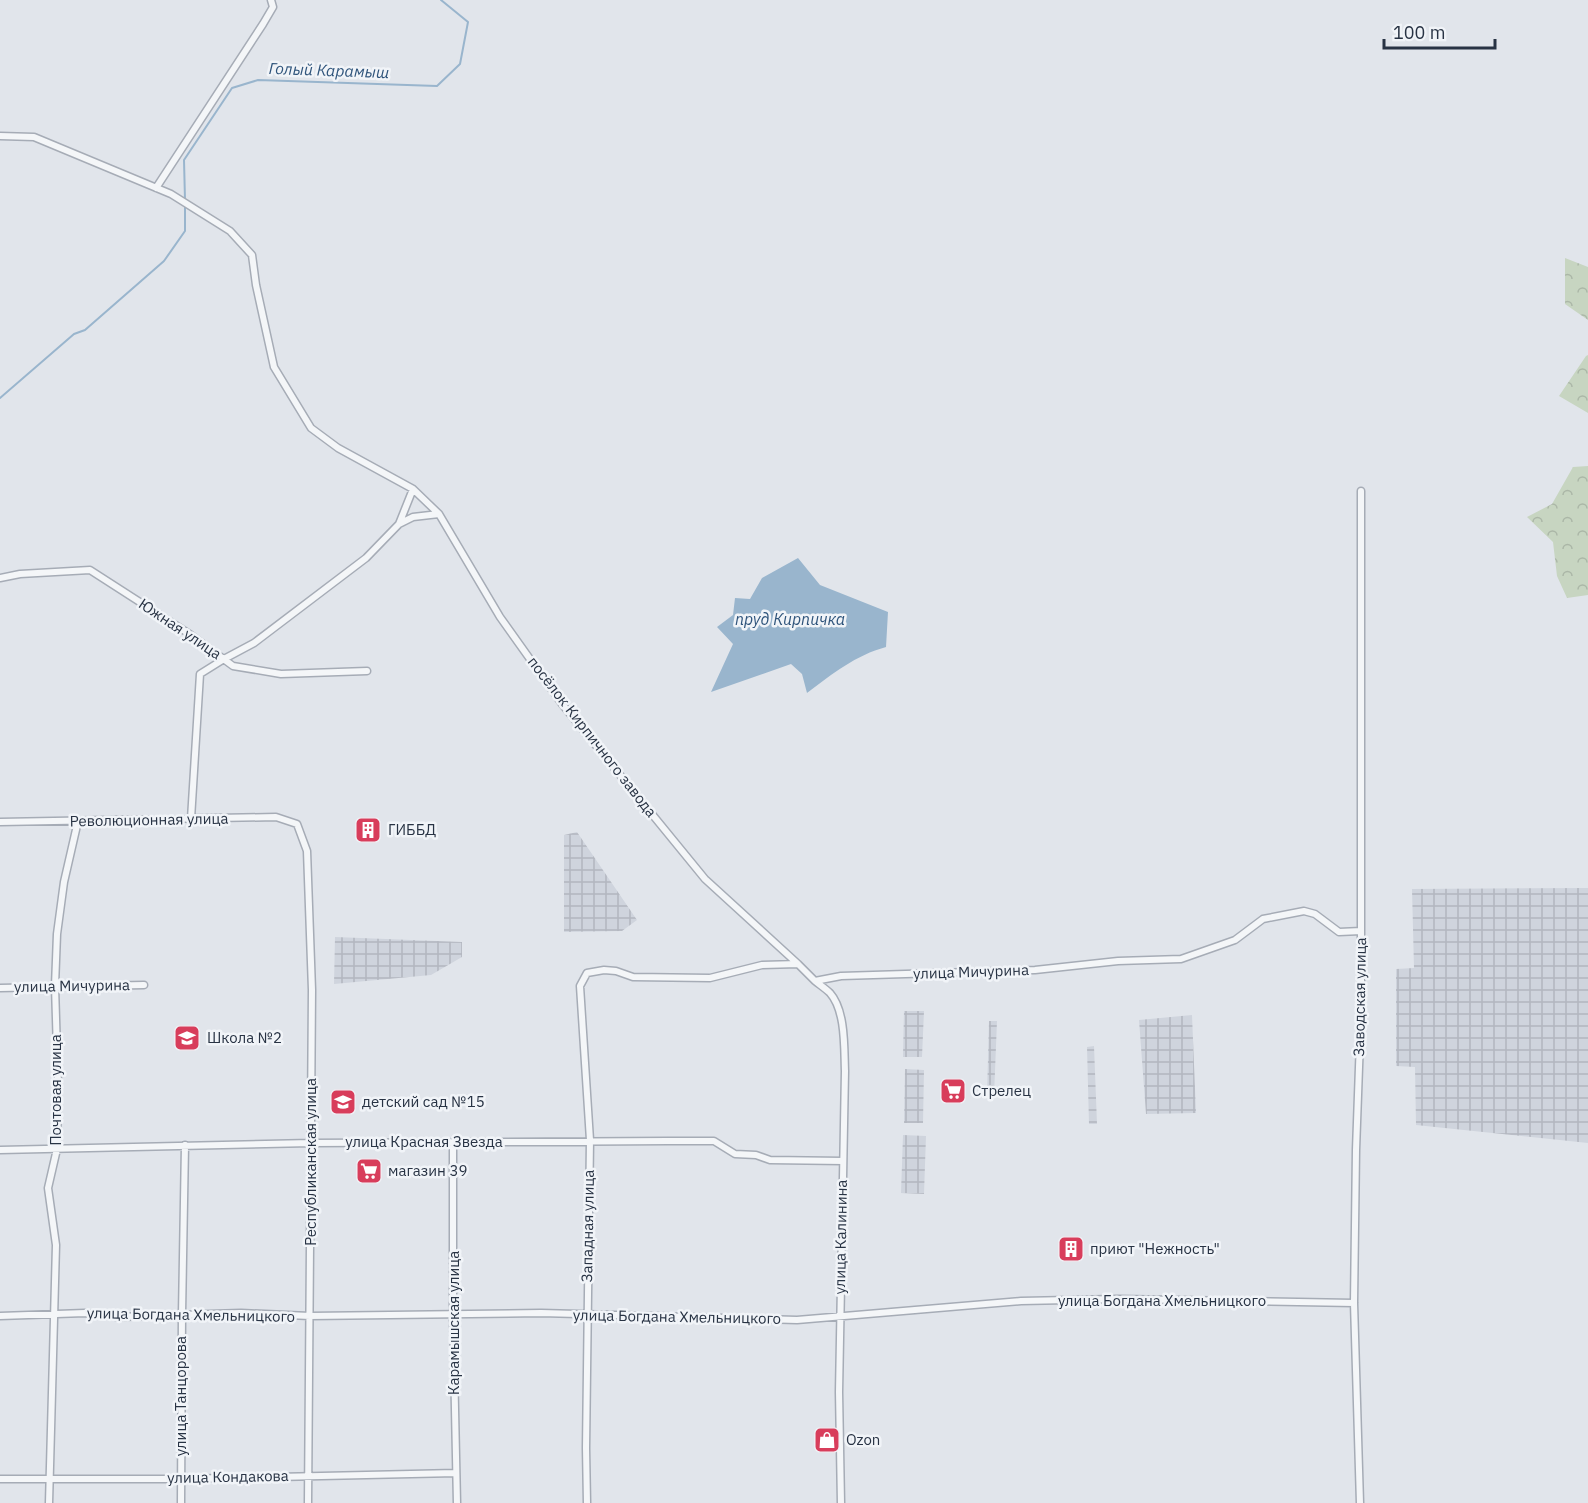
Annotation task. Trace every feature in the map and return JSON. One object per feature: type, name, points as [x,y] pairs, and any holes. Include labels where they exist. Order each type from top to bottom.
[{"type":"street","points":[[156,188],[263,24],[273,7],[271,0]]},
{"type":"street","name":"посёлок Кирпичного завода","points":[[0,136],[34,137],[171,194],[230,231],[252,255],[256,285],[274,367],[311,428],[338,448],[413,489],[439,514],[500,617],[562,704],[705,879],[798,964]]},
{"type":"street","points":[[399,524],[413,489]]},
{"type":"street","name":"Заводская улица","points":[[1360,1503],[1354,1303],[1361,1012],[1361,491]]},
{"type":"street","points":[[191,819],[200,674],[224,658],[254,643],[346,574],[399,524],[413,517],[439,514]]},
{"type":"street","name":"Южная улица","points":[[0,578],[20,574],[90,570],[233,666],[282,674],[367,671]]},
{"type":"street","name":"Революционная улица","points":[[0,822],[276,817],[297,824]]},
{"type":"street","name":"Почтовая улица","points":[[49,1503],[56,1245],[48,1188],[57,1149],[55,986],[57,934],[64,882],[78,821]]},
{"type":"street","name":"Республиканская улица","points":[[297,824],[307,851],[312,990],[308,1503]]},
{"type":"street","name":"улица Мичурина","points":[[815,981],[841,976],[1035,970],[1119,961],[1181,959],[1235,940],[1263,919],[1304,911],[1315,914],[1339,932],[1361,931]]},
{"type":"street","points":[[798,964],[815,981]]},
{"type":"street","name":"Западная улица","points":[[587,1503],[590,1140],[580,986],[587,974],[604,970],[633,977],[710,978],[762,965],[798,964]]},
{"type":"street","name":"улица Калинина","points":[[815,981],[830,993],[836,1002],[842,1028],[845,1071],[839,1392],[841,1503]]},
{"type":"street","name":"улица Мичурина","points":[[0,988],[144,985]]},
{"type":"street","name":"улица Красная Звезда","points":[[0,1150],[185,1145],[590,1140],[714,1142],[735,1154],[756,1155],[770,1160],[843,1161]]},
{"type":"street","name":"Карамышская улица","points":[[453,1143],[453,1315],[457,1503]]},
{"type":"street","name":"улица Танцорова","points":[[181,1503],[185,1145]]},
{"type":"street","name":"улица Богдана Хмельницкого","points":[[0,1316],[85,1313],[118,1317],[241,1313],[310,1316],[542,1313],[797,1320],[1033,1301],[1117,1299],[1354,1303]]},
{"type":"street","name":"улица Кондакова","points":[[0,1479],[181,1479],[456,1473]]},
{"type":"shaded area","points":[[577,832],[637,920],[622,931],[564,932],[564,835]]},
{"type":"shaded area","points":[[1588,888],[1588,1143],[1416,1125],[1415,1067],[1396,1066],[1396,969],[1414,968],[1412,889]]},
{"type":"shaded area","points":[[335,937],[462,942],[462,957],[431,975],[334,984]]},
{"type":"shaded area","points":[[904,1011],[924,1011],[922,1057],[903,1057]]},
{"type":"shaded area","points":[[1192,1015],[1196,1113],[1146,1114],[1139,1020]]},
{"type":"shaded area","points":[[989,1021],[997,1021],[994,1096],[987,1096]]},
{"type":"shaded area","points":[[1094,1046],[1097,1124],[1089,1124],[1087,1047]]},
{"type":"shaded area","points":[[905,1069],[924,1070],[923,1123],[904,1123]]},
{"type":"shaded area","points":[[903,1135],[926,1136],[924,1194],[901,1193]]},
{"type":"green space","points":[[1565,258],[1588,267],[1588,320],[1565,304]]},
{"type":"green space","points":[[1588,355],[1588,413],[1559,396]]},
{"type":"green space","points":[[1588,466],[1588,595],[1567,598],[1557,576],[1553,542],[1527,517],[1552,504],[1573,467]]},
{"type":"water","name":"пруд Кирпичка","points":[[798,558],[820,585],[888,612],[886,647],[854,660],[807,693],[802,674],[791,664],[711,692],[733,644],[717,627],[733,615],[735,598],[750,599],[762,578]]},
{"type":"waterway","name":"Голый Карамыш","points":[[185,200],[184,160],[232,88],[258,80],[437,86],[460,64],[468,22],[441,0]]},
{"type":"waterway","name":"Голый Карамыш","points":[[0,398],[74,334],[85,330],[164,261],[185,231],[185,206]]},
{"type":"place","name":"ГИББД","points":[[368,830]]},
{"type":"place","name":"Школа №2","points":[[187,1038]]},
{"type":"place","name":"Стрелец","points":[[953,1091]]},
{"type":"place","name":"детский сад №15","points":[[343,1102]]},
{"type":"place","name":"магазин 39","points":[[369,1171]]},
{"type":"place","name":"приют \"Нежность\"","points":[[1071,1249]]},
{"type":"place","name":"Ozon","points":[[827,1440]]}]
